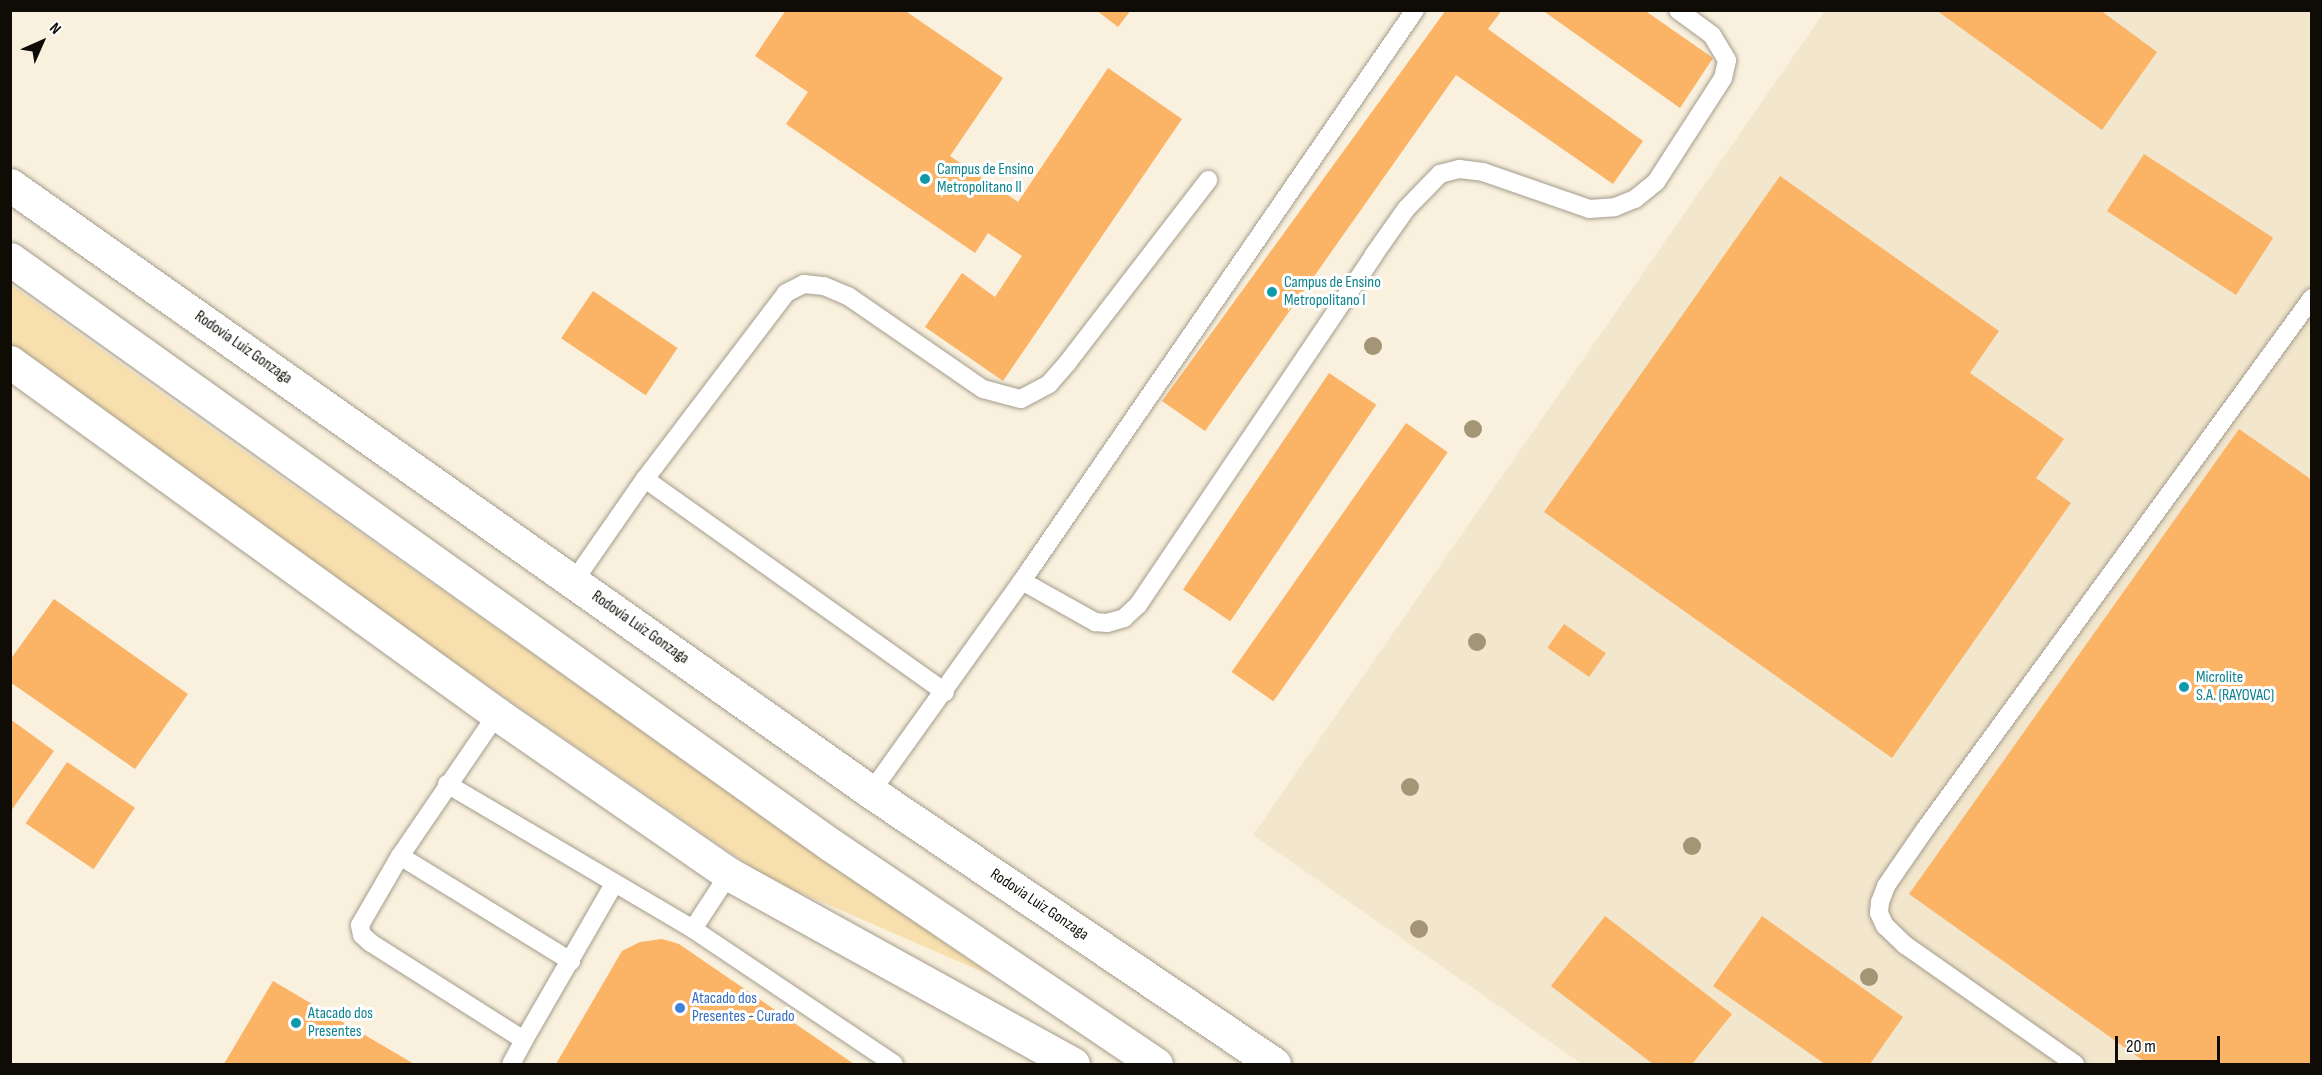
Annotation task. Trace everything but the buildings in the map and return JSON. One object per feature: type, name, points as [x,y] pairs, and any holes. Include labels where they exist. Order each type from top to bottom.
[{"type":"highway","name":"Rodovia Luiz Gonzaga","points":[[10,185],[871,792],[1274,1065]]},
{"type":"highway","points":[[10,259],[831,845],[1156,1065]]},
{"type":"highway","points":[[10,362],[497,714],[729,874],[1073,1065]]},
{"type":"lane","points":[[871,792],[945,692],[1415,10]]},
{"type":"lane","points":[[1022,581],[1095,622],[1107,623],[1124,618],[1138,605],[1372,255],[1411,202],[1440,174],[1459,169],[1483,172],[1589,209],[1615,207],[1635,199],[1656,182],[1723,78],[1727,60],[1712,35],[1678,10]]},
{"type":"lane","points":[[574,581],[645,479],[771,309],[786,293],[804,284],[824,286],[848,296],[983,389],[1009,399],[1033,396],[1068,362],[1208,180]]},
{"type":"lane","points":[[2075,1065],[1905,945],[1885,926],[1879,913],[1880,903],[1886,886],[1926,828],[2312,298]]},
{"type":"lane","points":[[645,479],[945,692]]},
{"type":"lane","points":[[497,714],[447,784],[362,916],[362,935],[524,1040]]},
{"type":"lane","points":[[447,784],[693,929],[894,1065]]},
{"type":"lane","points":[[400,856],[571,961]]},
{"type":"lane","points":[[693,929],[729,874]]},
{"type":"lane","points":[[511,1065],[614,884]]},
{"type":"shaded area","points":[[1825,11],[2311,11],[2311,1064],[1582,1064],[1253,835]]},
{"type":"shaded area","points":[[11,285],[192,415],[992,976],[769,879],[296,554],[11,345]]},
{"type":"place","name":"Campus de Ensino Metropolitano II","points":[[925,179]]},
{"type":"place","name":"Campus de Ensino Metropolitano I","points":[[1272,292]]},
{"type":"place","name":"Microlite S.A. (RAYOVAC)","points":[[2184,687]]},
{"type":"place","name":"Atacado dos Presentes - Curado","points":[[680,1008]]},
{"type":"place","name":"Atacado dos Presentes","points":[[296,1023]]}]
